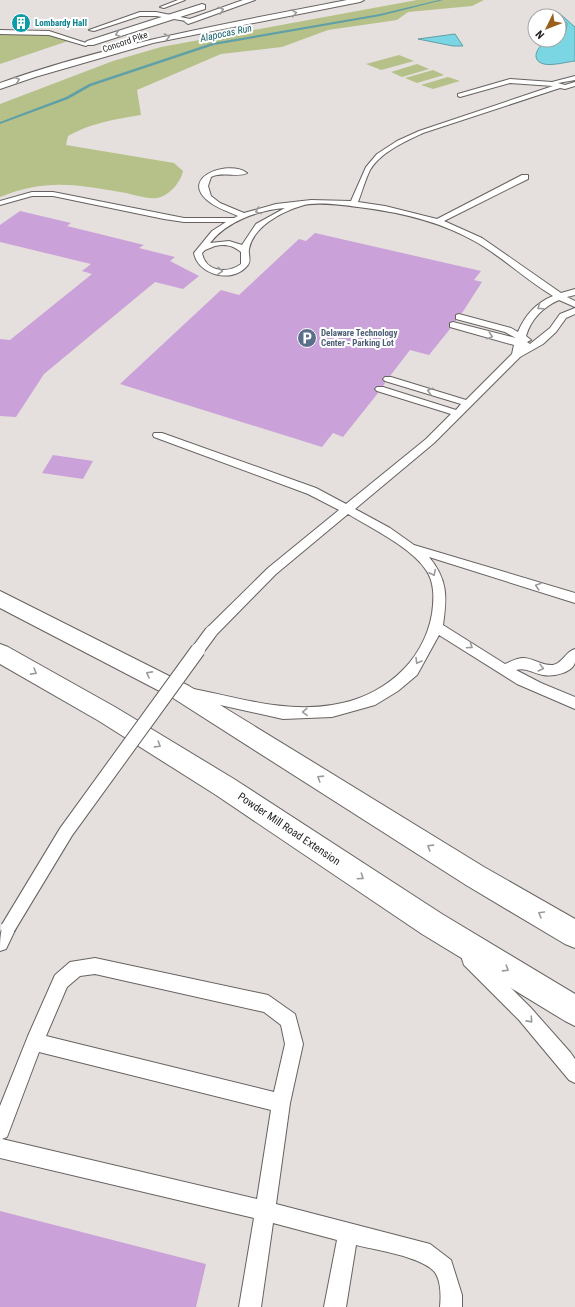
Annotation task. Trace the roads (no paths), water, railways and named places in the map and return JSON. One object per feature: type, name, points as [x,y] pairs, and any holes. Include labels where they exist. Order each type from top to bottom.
[{"type":"highway","name":"Concord Pike","points":[[72,49],[224,0]]},
{"type":"highway","name":"Concord Pike","points":[[0,86],[251,0]]},
{"type":"highway","points":[[35,74],[152,41],[360,0]]},
{"type":"highway","points":[[0,599],[105,651],[181,692],[475,876],[575,934]]},
{"type":"highway","name":"Powder Mill Road Extension","points":[[0,653],[107,714],[225,786],[432,924],[575,1011]]},
{"type":"lane","points":[[183,0],[162,7],[182,13],[192,20]]},
{"type":"lane","points":[[131,12],[159,21]]},
{"type":"lane","points":[[92,30],[140,14],[156,14],[169,18],[192,20]]},
{"type":"lane","points":[[0,32],[49,33],[86,44]]},
{"type":"lane","points":[[354,202],[368,169],[379,156],[402,140],[556,85],[556,82],[575,78]]},
{"type":"lane","points":[[460,95],[510,81],[556,85],[575,84]]},
{"type":"lane","points":[[243,173],[215,172],[209,175],[204,184],[204,191],[210,199],[244,216]]},
{"type":"lane","points":[[439,221],[525,177]]},
{"type":"lane","points":[[0,203],[32,194],[53,194],[184,220],[235,220]]},
{"type":"lane","points":[[297,205],[270,217],[259,225],[248,238],[244,251],[246,260],[244,265],[238,269],[221,272],[205,268],[201,263],[198,253],[217,230],[244,216],[273,206],[354,202],[395,209],[439,221],[479,240],[558,297],[575,304]]},
{"type":"lane","points":[[202,248],[218,243],[226,243],[234,244],[244,251]]},
{"type":"lane","points":[[0,943],[66,832],[211,632],[272,571],[430,440],[467,403],[518,345],[526,322],[536,310],[558,297],[575,292]]},
{"type":"lane","points":[[453,325],[518,345],[534,346],[553,330],[564,316],[575,311]]},
{"type":"lane","points":[[459,317],[508,330],[518,345]]},
{"type":"lane","points":[[518,345],[534,346]]},
{"type":"lane","points":[[388,378],[467,403]]},
{"type":"lane","points":[[380,389],[457,413]]},
{"type":"lane","points":[[158,435],[312,491],[347,509],[407,545],[422,557],[432,569],[439,585],[440,603],[436,627],[430,642],[412,671],[393,687],[370,701],[332,711],[283,713],[181,692]]},
{"type":"lane","points":[[407,545],[443,558],[500,574],[575,598]]},
{"type":"lane","points":[[436,627],[459,639],[536,688],[575,703]]},
{"type":"lane","points":[[504,669],[522,663],[543,670],[552,670],[564,667],[575,654]]},
{"type":"lane","points":[[432,924],[503,990],[556,1048],[575,1074]]},
{"type":"lane","points":[[0,1130],[34,1042],[62,981],[76,968],[95,966],[268,1004],[289,1020],[294,1044],[281,1103],[266,1211],[250,1307]]},
{"type":"lane","points":[[34,1042],[281,1103]]},
{"type":"lane","points":[[0,1148],[266,1211],[423,1251],[444,1267],[452,1295],[451,1307]]},
{"type":"lane","points":[[335,1307],[348,1233]]},
{"type":"water","points":[[567,20],[575,27],[575,61],[544,64],[539,62],[537,59],[537,52],[539,48],[567,48]]},
{"type":"water","points":[[455,34],[463,46],[453,46],[418,39]]},
{"type":"waterway","name":"Alapocas Run","points":[[0,123],[67,98],[90,85],[213,44],[380,15],[442,0]]},
{"type":"place","name":"Lombardy Hall","points":[[21,23]]},
{"type":"place","name":"Delaware Technology Center - Parking Lot","points":[[307,338]]}]
